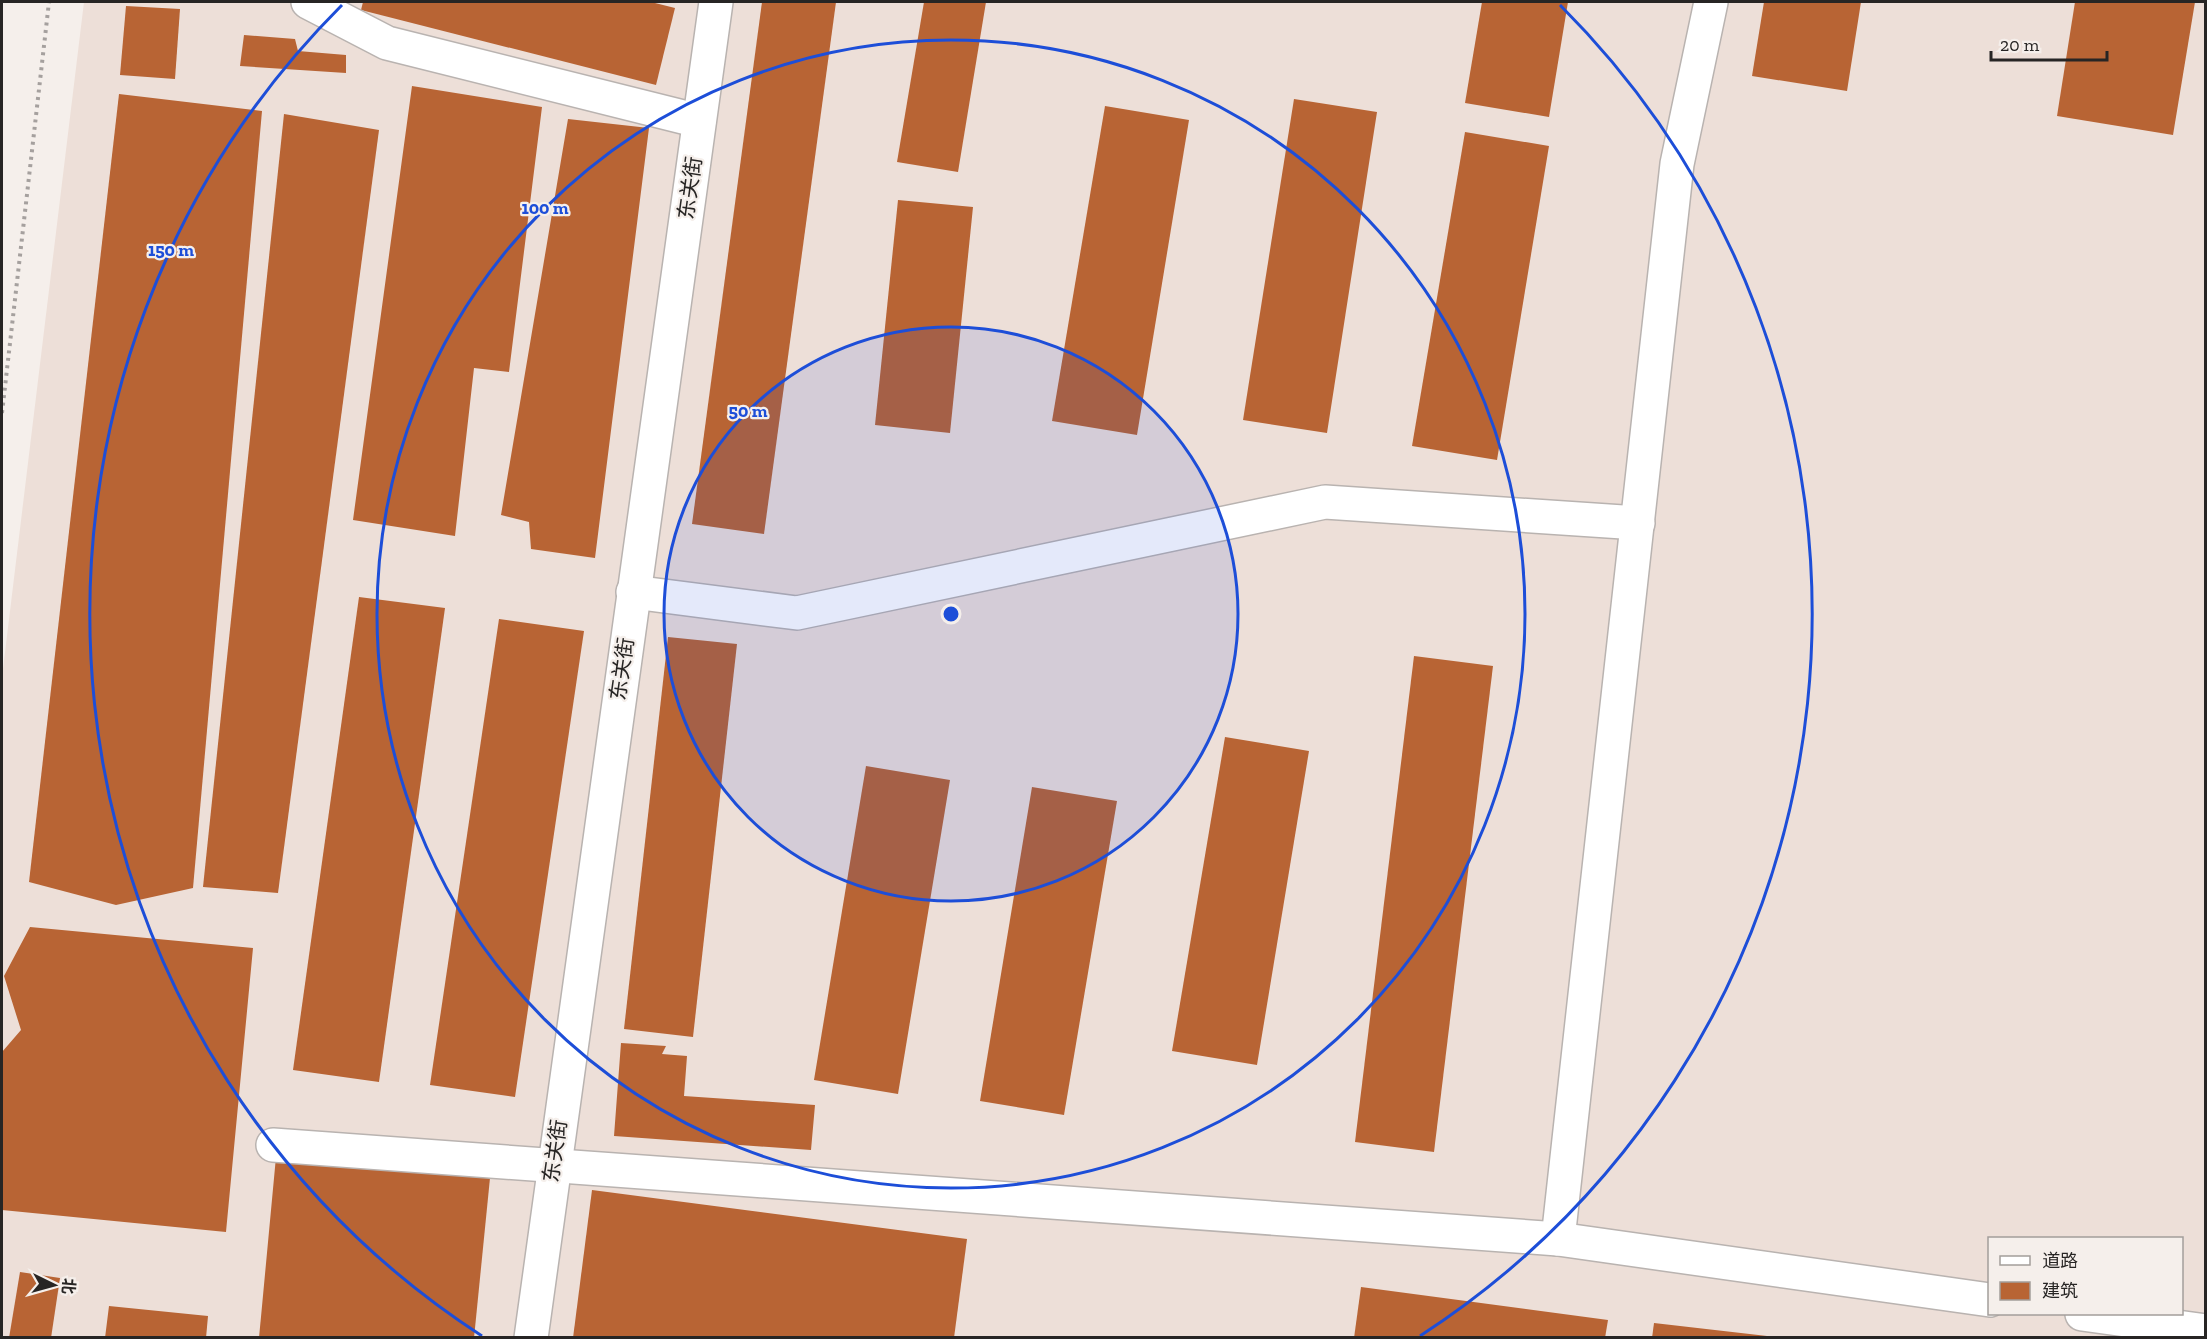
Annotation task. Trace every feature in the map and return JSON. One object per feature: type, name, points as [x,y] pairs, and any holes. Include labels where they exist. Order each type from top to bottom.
[{"type":"street","points":[[308,2],[387,43],[699,121]]},
{"type":"street","name":"东关街","points":[[531,1338],[553,1166],[716,2]]},
{"type":"street","points":[[1558,1239],[1677,164],[1711,2]]},
{"type":"street","points":[[633,591],[797,613],[1325,502],[1638,523]]},
{"type":"street","points":[[273,1146],[1558,1239],[1988,1300]]},
{"type":"street","points":[[2089,1315],[2205,1331]]},
{"type":"path","points":[[2,413],[50,2]]},
{"type":"shaded area","points":[[84,2],[2205,2],[2205,1337],[2,1338],[2,677]]},
{"type":"building","points":[[363,2],[651,2],[675,8],[656,85],[361,10]]},
{"type":"building","points":[[762,2],[836,2],[764,534],[692,524]]},
{"type":"building","points":[[924,2],[986,2],[958,172],[897,162]]},
{"type":"building","points":[[1482,2],[1568,2],[1549,117],[1465,103]]},
{"type":"building","points":[[1764,2],[1861,2],[1847,91],[1752,76]]},
{"type":"building","points":[[2075,2],[2195,2],[2173,135],[2057,116]]},
{"type":"building","points":[[126,6],[180,9],[175,79],[120,75]]},
{"type":"building","points":[[244,35],[295,39],[298,51],[346,55],[346,73],[240,66]]},
{"type":"building","points":[[412,86],[542,107],[509,372],[474,368],[455,536],[353,520]]},
{"type":"building","points":[[119,94],[262,111],[193,888],[116,905],[29,882]]},
{"type":"building","points":[[1294,99],[1377,112],[1327,433],[1243,420]]},
{"type":"building","points":[[1105,106],[1189,120],[1137,435],[1052,421]]},
{"type":"building","points":[[284,114],[379,130],[278,893],[203,887]]},
{"type":"building","points":[[568,119],[649,128],[595,558],[531,549],[529,522],[501,515]]},
{"type":"building","points":[[1465,132],[1549,146],[1497,460],[1412,446]]},
{"type":"building","points":[[898,200],[973,207],[950,433],[875,425]]},
{"type":"building","points":[[359,597],[445,608],[379,1082],[293,1070]]},
{"type":"building","points":[[499,619],[584,631],[515,1097],[430,1085]]},
{"type":"building","points":[[668,637],[737,644],[693,1037],[624,1029]]},
{"type":"building","points":[[1414,656],[1493,666],[1434,1152],[1355,1142]]},
{"type":"building","points":[[1225,737],[1309,751],[1257,1065],[1172,1051]]},
{"type":"building","points":[[866,766],[950,780],[898,1094],[814,1080]]},
{"type":"building","points":[[1032,787],[1117,801],[1064,1115],[980,1101]]},
{"type":"building","points":[[30,927],[253,948],[226,1232],[2,1210],[2,1052],[21,1030],[4,976]]},
{"type":"building","points":[[621,1043],[666,1046],[662,1054],[687,1056],[684,1096],[815,1105],[811,1150],[614,1136]]},
{"type":"building","points":[[276,1157],[490,1178],[474,1338],[259,1338]]},
{"type":"building","points":[[592,1190],[967,1239],[954,1338],[573,1338]]},
{"type":"building","points":[[20,1272],[60,1278],[51,1338],[9,1338]]},
{"type":"building","points":[[1361,1287],[1608,1320],[1605,1338],[1354,1338]]},
{"type":"building","points":[[109,1306],[208,1316],[206,1338],[105,1338]]},
{"type":"building","points":[[1654,1323],[1767,1336],[1767,1338],[1652,1338]]}]
